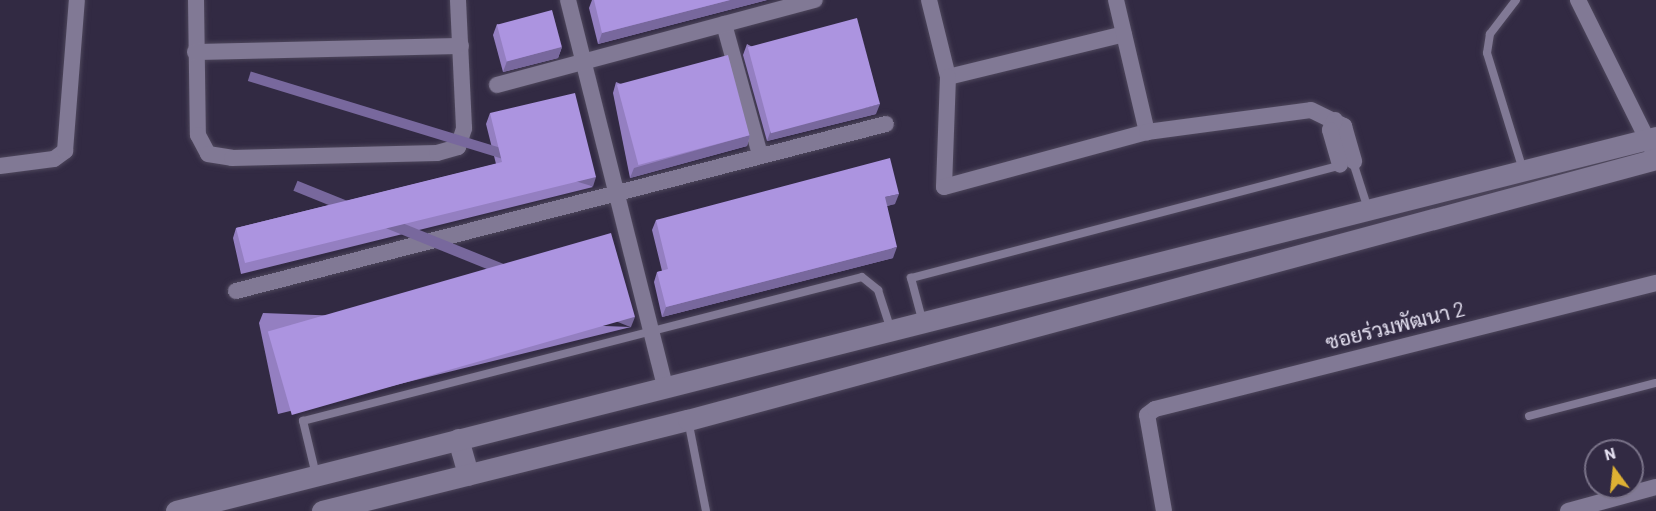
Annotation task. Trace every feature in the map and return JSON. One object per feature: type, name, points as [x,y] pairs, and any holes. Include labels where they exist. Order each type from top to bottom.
[{"type":"street","points":[[0,166],[56,158],[65,151],[77,0]]},
{"type":"street","points":[[196,0],[198,135],[208,154],[437,153],[458,147],[464,135],[458,0]]},
{"type":"street","points":[[568,0],[655,330],[665,387]]},
{"type":"street","points":[[497,85],[815,0]]},
{"type":"street","points":[[929,0],[948,76],[944,187],[1148,132],[1311,110],[1335,120],[1330,130],[1347,164]]},
{"type":"street","points":[[1116,0],[1148,132]]},
{"type":"street","points":[[1578,0],[1654,148]]},
{"type":"street","points":[[724,24],[760,155]]},
{"type":"street","points":[[948,76],[1124,34]]},
{"type":"street","points":[[195,52],[461,46]]},
{"type":"street","points":[[236,291],[619,190],[886,124]]},
{"type":"street","points":[[176,511],[1524,173],[1654,148]]},
{"type":"street","points":[[322,511],[688,420],[1654,148]]},
{"type":"street","name":"ซอยร่วมพัฒนา 2","points":[[1164,511],[1147,415],[1155,408],[1656,283]]},
{"type":"street","points":[[458,439],[468,475]]},
{"type":"street","points":[[1568,511],[1656,487]]},
{"type":"lane","points":[[1516,0],[1490,34],[1487,53],[1524,173]]},
{"type":"lane","points":[[923,323],[911,278],[1347,164],[1369,213]]},
{"type":"lane","points":[[316,475],[303,421],[862,277],[878,290],[891,332]]},
{"type":"lane","points":[[1529,416],[1656,383]]},
{"type":"lane","points":[[688,420],[706,511]]},
{"type":"building","points":[[594,0],[730,0],[602,33]]},
{"type":"building","points":[[552,10],[562,47],[507,61],[497,25]]},
{"type":"building","points":[[857,18],[880,104],[771,133],[748,47]]},
{"type":"building","points":[[728,55],[749,135],[638,165],[617,85]]},
{"type":"building","points":[[575,93],[596,177],[245,263],[236,228],[502,162],[490,113]]},
{"type":"building","points":[[890,158],[899,194],[885,197],[897,247],[666,307],[657,272],[668,269],[656,220]]},
{"type":"building","points":[[611,233],[635,317],[292,415],[268,331]]}]
